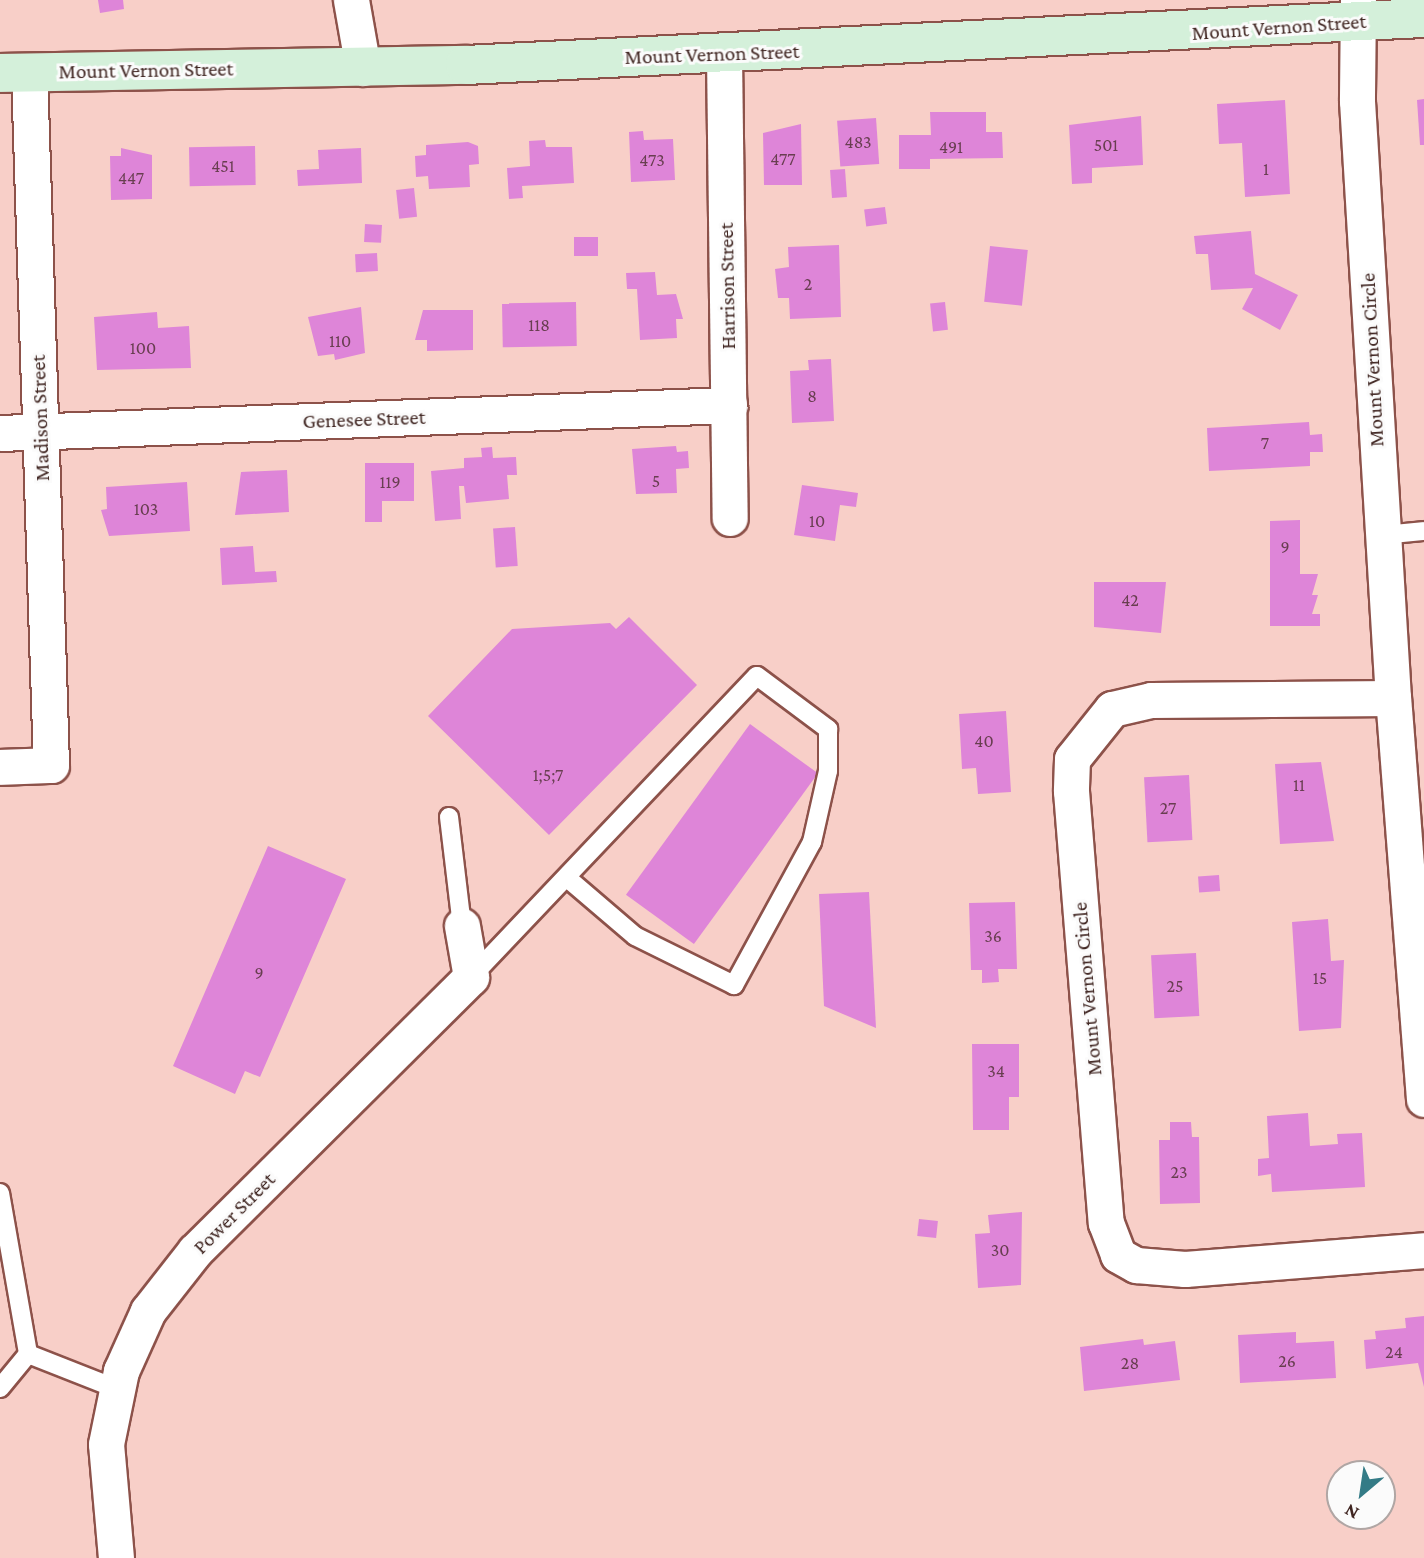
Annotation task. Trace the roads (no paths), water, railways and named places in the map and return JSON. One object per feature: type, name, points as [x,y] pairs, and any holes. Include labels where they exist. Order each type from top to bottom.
[{"type":"main road","name":"Mount Vernon Street","points":[[7,72],[363,68],[724,54],[1358,11],[1424,18]]},
{"type":"street","points":[[351,0],[363,68]]},
{"type":"street","name":"Mount Vernon Circle","points":[[1358,11],[1357,102],[1383,535],[1424,1099]]},
{"type":"street","name":"Harrison Street","points":[[724,54],[730,518]]},
{"type":"street","name":"Madison Street","points":[[0,767],[51,765],[40,431],[7,72]]},
{"type":"street","name":"Genesee Street","points":[[0,433],[729,405]]},
{"type":"street","name":"Mount Vernon Circle","points":[[1394,698],[1151,700],[1112,709],[1072,759],[1071,791],[1106,1223],[1118,1255],[1136,1265],[1185,1269],[1424,1250]]},
{"type":"street","points":[[463,926],[471,977]]},
{"type":"street","name":"Power Street","points":[[116,1558],[106,1444],[117,1389],[148,1311],[195,1251],[471,977]]},
{"type":"lane","points":[[1383,535],[1424,531]]},
{"type":"lane","points":[[471,977],[757,676],[828,729],[828,771],[812,842],[734,985],[635,936],[567,878]]},
{"type":"lane","points":[[449,817],[463,926]]},
{"type":"lane","points":[[0,1193],[28,1354],[0,1388]]},
{"type":"lane","points":[[28,1354],[117,1389]]}]
